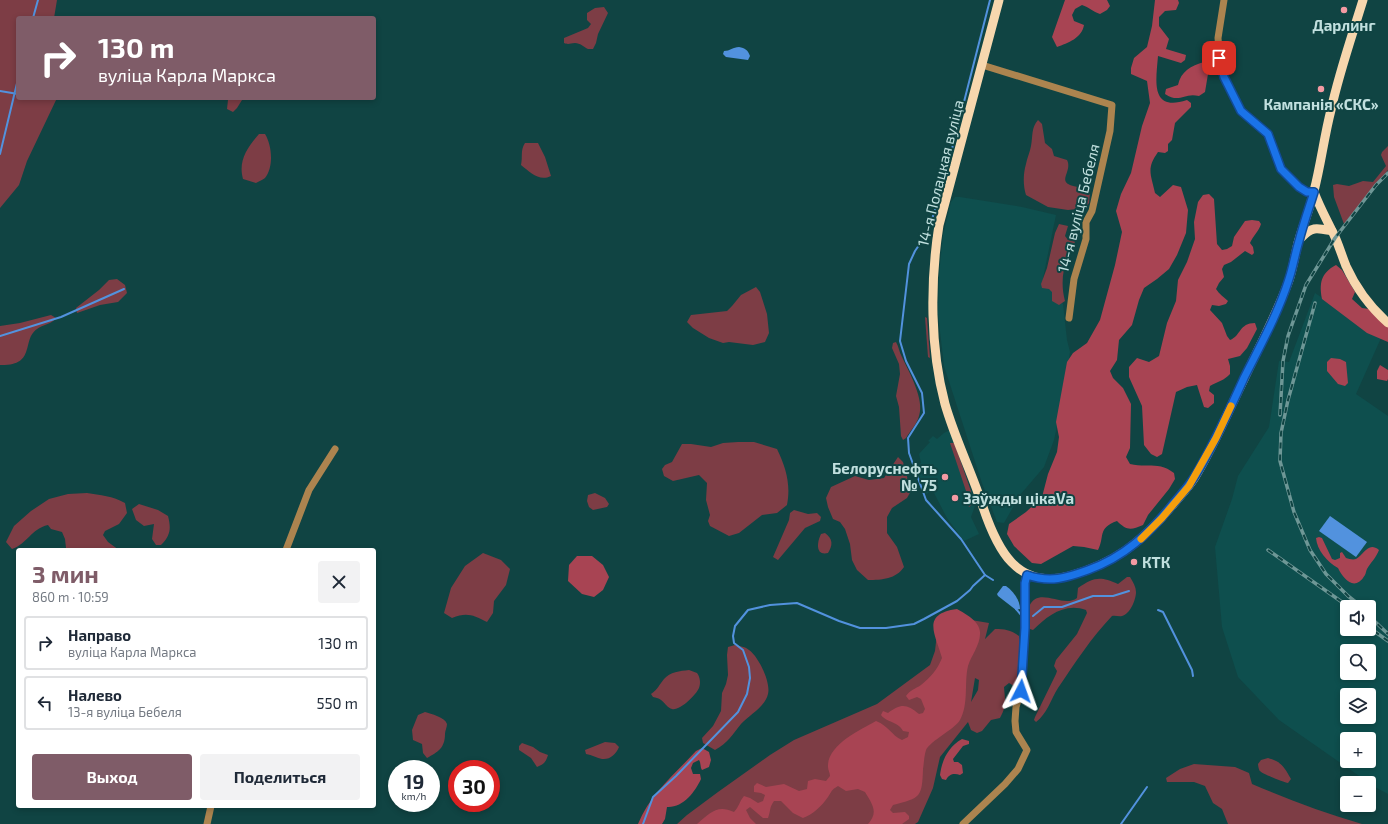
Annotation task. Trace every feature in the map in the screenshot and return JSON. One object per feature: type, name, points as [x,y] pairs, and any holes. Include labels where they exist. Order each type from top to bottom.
[{"type":"main road","name":"14-я Полацкая вуліца","points":[[999,0],[939,225],[934,255],[933,303],[940,382],[946,407],[994,536],[1009,560],[1027,575]]},
{"type":"main road","points":[[1027,575],[1036,578],[1060,579],[1101,565],[1124,552],[1146,535],[1189,486],[1216,438],[1278,309],[1289,278],[1314,192],[1332,106],[1363,0]]},
{"type":"main road","points":[[1314,192],[1346,266],[1356,285],[1370,305],[1388,323]]},
{"type":"main road","points":[[1299,241],[1307,232],[1314,228],[1332,231]]},
{"type":"street","points":[[1224,0],[1218,38],[1219,58],[1224,77],[1241,111],[1268,134],[1281,169],[1299,187],[1307,192],[1314,192]]},
{"type":"street","name":"14-я вуліца Бебеля","points":[[982,65],[1112,105],[1110,131],[1092,211],[1086,222],[1086,239],[1074,279],[1069,318]]},
{"type":"street","points":[[287,548],[309,490],[335,449]]},
{"type":"street","points":[[963,824],[1005,784],[1018,769],[1027,750],[1016,732],[1015,721],[1016,707],[1021,691],[1025,628],[1025,583],[1027,575]]},
{"type":"street","points":[[208,824],[212,808]]},
{"type":"shaded area","points":[[0,0],[57,0],[54,16],[16,16],[16,100],[56,100],[27,161],[19,185],[0,208]]},
{"type":"shaded area","points":[[1065,0],[1107,0],[1110,6],[1107,10],[1100,14],[1082,5],[1075,9],[1072,15],[1074,21],[1084,25],[1083,30],[1074,39],[1057,47],[1052,37]]},
{"type":"shaded area","points":[[1155,0],[1178,0],[1179,3],[1176,10],[1165,11],[1159,17],[1159,26],[1169,39],[1166,49],[1186,55],[1185,60],[1181,63],[1158,56],[1156,75],[1158,92],[1161,98],[1167,102],[1175,103],[1187,100],[1191,103],[1191,107],[1175,123],[1172,140],[1168,144],[1168,151],[1165,153],[1158,152],[1152,163],[1150,172],[1155,193],[1160,197],[1173,185],[1181,187],[1188,210],[1186,233],[1177,255],[1169,269],[1144,288],[1132,325],[1119,340],[1117,360],[1110,371],[1113,378],[1123,388],[1131,404],[1130,448],[1126,457],[1130,464],[1163,467],[1174,473],[1175,479],[1169,489],[1148,515],[1143,525],[1129,529],[1117,521],[1104,530],[1098,550],[1073,546],[1041,564],[1032,563],[1014,546],[1007,534],[1009,524],[1026,512],[1042,497],[1048,474],[1057,452],[1059,437],[1056,422],[1067,362],[1073,353],[1087,343],[1100,320],[1115,265],[1122,232],[1116,211],[1121,194],[1131,173],[1142,126],[1150,103],[1147,81],[1131,74],[1131,68],[1134,58],[1147,47],[1152,26]]},
{"type":"shaded area","points":[[604,7],[608,13],[593,49],[588,49],[577,43],[564,43],[564,38],[588,28],[591,24],[587,20],[587,13],[595,8]]},
{"type":"shaded area","points":[[1204,62],[1212,62],[1214,66],[1208,74],[1205,92],[1199,96],[1189,95],[1178,98],[1170,97],[1165,94],[1166,89],[1178,85],[1179,80],[1187,70]]},
{"type":"shaded area","points":[[228,100],[242,100],[233,112],[227,109]]},
{"type":"shaded area","points":[[1038,120],[1042,124],[1045,143],[1052,149],[1054,156],[1067,160],[1068,170],[1065,178],[1066,182],[1076,187],[1087,188],[1090,193],[1089,203],[1085,208],[1068,210],[1048,207],[1026,195],[1024,172],[1031,148],[1033,129]]},
{"type":"shaded area","points":[[259,134],[265,134],[269,144],[271,162],[265,178],[256,183],[243,179],[242,166],[247,150]]},
{"type":"shaded area","points":[[525,143],[538,143],[545,157],[551,176],[547,178],[539,177],[521,165],[522,151]]},
{"type":"shaded area","points":[[1388,146],[1388,170],[1344,224],[1334,197],[1333,185],[1337,184],[1349,186],[1363,181],[1373,182],[1386,166],[1381,155]]},
{"type":"shaded area","points":[[1209,194],[1214,199],[1217,244],[1222,250],[1232,246],[1234,237],[1245,221],[1259,221],[1261,224],[1250,243],[1253,247],[1254,253],[1252,255],[1245,251],[1231,262],[1224,265],[1222,269],[1224,277],[1216,289],[1228,301],[1226,304],[1219,306],[1212,305],[1210,310],[1222,323],[1230,340],[1234,338],[1246,325],[1255,323],[1257,329],[1247,348],[1240,356],[1228,359],[1230,374],[1210,386],[1209,391],[1214,395],[1214,403],[1208,408],[1204,407],[1197,385],[1187,387],[1176,392],[1162,454],[1157,457],[1151,454],[1144,445],[1142,406],[1129,377],[1129,367],[1137,358],[1149,362],[1159,356],[1167,323],[1176,301],[1178,280],[1187,262],[1195,239],[1194,222],[1198,202],[1203,195]]},
{"type":"shaded area","points":[[955,197],[1022,207],[1056,215],[1043,278],[1063,304],[1067,340],[1070,352],[1064,393],[1054,440],[1044,467],[1020,495],[1004,523],[997,522],[982,483],[944,366],[938,314],[939,275],[943,235],[951,202]]},
{"type":"shaded area","points":[[1059,224],[1068,226],[1065,236],[1068,240],[1075,241],[1068,256],[1063,273],[1063,290],[1065,301],[1059,305],[1052,301],[1052,292],[1049,289],[1042,288],[1041,284],[1047,268],[1055,233]]},
{"type":"shaded area","points":[[1336,265],[1342,270],[1355,292],[1352,299],[1362,308],[1369,309],[1388,327],[1388,342],[1367,333],[1322,299],[1322,279],[1327,271]]},
{"type":"shaded area","points":[[117,279],[125,285],[127,293],[118,302],[100,305],[77,313],[76,308],[109,280]]},
{"type":"shaded area","points":[[756,287],[760,292],[767,314],[769,333],[765,342],[753,345],[729,342],[723,343],[709,338],[693,328],[687,322],[691,315],[727,311],[741,295]]},
{"type":"shaded area","points":[[1315,293],[1381,338],[1356,394],[1388,416],[1388,794],[1376,788],[1376,776],[1359,776],[1348,768],[1376,768],[1376,732],[1340,732],[1340,763],[1279,720],[1238,677],[1222,627],[1215,547],[1232,499],[1238,476],[1269,427],[1279,361],[1289,362]]},
{"type":"shaded area","points":[[51,315],[56,318],[52,322],[39,327],[32,334],[24,357],[12,364],[0,365],[0,326],[20,323]]},
{"type":"shaded area","points":[[925,317],[927,318],[930,358],[928,357]]},
{"type":"shaded area","points":[[896,342],[915,386],[920,402],[918,419],[906,438],[903,440],[901,436],[899,407],[896,396],[900,374],[899,364],[892,348],[893,343]]},
{"type":"shaded area","points":[[1331,358],[1340,359],[1346,362],[1348,383],[1345,386],[1338,384],[1327,371],[1327,362]]},
{"type":"shaded area","points":[[1380,365],[1388,370],[1387,381],[1377,379],[1377,371]]},
{"type":"shaded area","points":[[950,430],[976,503],[971,517],[979,534],[964,541],[947,518],[933,491],[926,494],[916,467],[921,463],[919,454],[930,442],[928,441],[933,436],[937,439]]},
{"type":"shaded area","points":[[754,442],[777,449],[787,476],[788,497],[787,505],[777,513],[762,515],[739,533],[729,536],[710,526],[708,521],[710,515],[706,500],[707,483],[699,475],[673,481],[664,476],[662,469],[665,465],[672,462],[682,444],[711,447],[723,443]]},
{"type":"shaded area","points":[[950,443],[954,443],[955,445],[974,500],[974,503],[969,507],[967,502],[969,500]]},
{"type":"shaded area","points":[[898,457],[903,462],[911,491],[907,498],[892,508],[887,517],[887,533],[897,547],[904,567],[897,574],[888,578],[868,580],[857,570],[852,560],[850,544],[845,529],[840,522],[833,519],[826,498],[831,487],[855,476],[869,480],[884,478]]},
{"type":"shaded area","points":[[87,493],[102,495],[125,503],[127,513],[119,524],[105,531],[103,535],[108,542],[116,548],[66,548],[65,539],[62,532],[51,529],[48,525],[37,530],[22,544],[12,549],[6,542],[14,526],[31,511],[49,499],[68,494]]},
{"type":"shaded area","points":[[595,493],[605,498],[609,504],[607,507],[593,510],[589,507],[587,501],[588,495]]},
{"type":"shaded area","points":[[139,504],[158,510],[168,516],[170,524],[169,531],[167,538],[161,545],[156,545],[152,539],[154,524],[144,526],[136,520],[132,509]]},
{"type":"shaded area","points":[[794,510],[808,514],[817,513],[821,517],[820,521],[805,528],[778,560],[773,557],[789,520],[790,513]]},
{"type":"shaded area","points":[[825,533],[831,540],[831,547],[828,553],[821,552],[818,548],[821,534]]},
{"type":"shaded area","points":[[1316,538],[1322,538],[1332,559],[1335,560],[1340,558],[1340,553],[1342,552],[1346,558],[1356,559],[1369,548],[1372,547],[1379,550],[1365,575],[1357,583],[1354,583],[1343,577],[1338,568],[1323,555],[1318,547]]},
{"type":"shaded area","points":[[483,553],[501,560],[510,569],[506,585],[494,601],[493,613],[487,622],[470,615],[462,615],[452,618],[444,613],[451,588],[465,566]]},
{"type":"shaded area","points":[[577,556],[592,556],[603,565],[609,577],[603,590],[594,597],[582,594],[568,581],[569,565]]},
{"type":"shaded area","points":[[1127,577],[1130,577],[1136,590],[1135,599],[1130,610],[1122,616],[1112,616],[1097,633],[1058,688],[1043,715],[1036,722],[1034,720],[1035,717],[1057,671],[1054,666],[1056,660],[1077,634],[1087,613],[1086,610],[1078,608],[1064,609],[1050,615],[1033,630],[1030,629],[1028,621],[1027,613],[1029,607],[1033,601],[1044,597],[1071,601],[1077,598],[1078,588],[1093,580],[1102,579],[1118,584]]},
{"type":"shaded area","points":[[957,609],[976,622],[980,630],[979,642],[968,666],[963,714],[957,724],[928,746],[924,757],[922,785],[918,795],[915,798],[893,805],[890,810],[893,813],[905,812],[909,816],[909,819],[902,824],[868,824],[874,812],[872,804],[865,792],[858,789],[846,791],[838,786],[817,810],[803,818],[793,813],[781,801],[774,801],[768,818],[763,818],[750,807],[746,810],[750,818],[756,824],[697,824],[710,813],[718,809],[734,812],[744,796],[758,803],[763,801],[765,795],[754,792],[754,786],[757,783],[766,787],[784,784],[799,791],[807,789],[808,781],[815,779],[826,781],[830,776],[828,767],[829,759],[833,752],[846,739],[876,721],[884,725],[895,736],[902,740],[908,737],[909,732],[903,731],[898,725],[883,718],[881,715],[883,711],[888,713],[900,706],[911,708],[919,714],[923,713],[925,709],[921,699],[917,697],[909,700],[906,696],[909,692],[921,685],[931,676],[942,658],[934,634],[934,621],[938,616],[945,612]]},
{"type":"shaded area","points":[[971,620],[989,623],[985,639],[995,629],[1008,630],[1019,636],[1021,650],[1018,682],[1014,686],[1009,683],[1004,687],[1005,706],[1000,718],[991,720],[982,731],[977,733],[971,730],[968,722],[940,757],[933,788],[918,822],[915,824],[677,824],[718,792],[770,755],[794,740],[877,704],[930,665],[935,651],[938,624]],"holes":[[[975,678],[979,680],[978,690],[971,702]]]},
{"type":"shaded area","points":[[735,645],[748,649],[757,658],[768,683],[768,694],[764,703],[741,724],[727,742],[715,750],[703,743],[702,738],[713,726],[721,711],[722,693],[728,675],[728,647]]},
{"type":"shaded area","points":[[689,670],[697,673],[700,684],[699,688],[695,695],[679,708],[672,709],[660,699],[653,697],[651,694],[666,677],[675,672]]},
{"type":"shaded area","points":[[425,712],[444,719],[447,724],[444,743],[438,751],[427,758],[423,753],[422,744],[413,740],[412,730],[418,715]]},
{"type":"shaded area","points":[[962,739],[969,741],[969,744],[963,746],[953,759],[954,762],[958,762],[962,765],[963,773],[960,775],[952,774],[946,780],[942,779],[940,775],[946,754],[957,742]]},
{"type":"shaded area","points":[[605,742],[615,743],[619,747],[610,757],[602,759],[586,754],[585,750]]},
{"type":"shaded area","points":[[522,743],[548,755],[541,765],[537,767],[531,758],[519,750],[519,746]]},
{"type":"shaded area","points":[[702,748],[709,752],[711,760],[709,767],[702,770],[699,760],[693,763],[691,768],[693,774],[700,774],[701,779],[692,794],[678,805],[667,807],[665,819],[662,824],[638,824],[649,803],[656,794],[696,751]]},
{"type":"shaded area","points":[[1268,758],[1277,761],[1284,768],[1291,779],[1288,783],[1260,771],[1258,764],[1261,760]]},
{"type":"shaded area","points":[[1194,764],[1235,767],[1249,773],[1252,784],[1306,806],[1362,824],[1228,824],[1222,809],[1213,803],[1205,786],[1194,782],[1167,782],[1166,778],[1180,769]]},
{"type":"water","points":[[739,47],[748,52],[750,56],[748,60],[726,57],[723,54],[724,51]]},
{"type":"water","points":[[1330,516],[1367,542],[1356,557],[1319,531]]},
{"type":"water","points":[[1003,586],[1006,586],[1014,593],[1019,602],[1020,609],[1016,610],[998,596],[997,594]]},
{"type":"waterway","points":[[34,16],[38,0]]},
{"type":"waterway","points":[[990,0],[943,184],[928,232],[915,251],[909,264],[900,341],[906,361],[922,393],[924,413],[908,438],[909,453],[926,500],[961,539],[985,575],[993,580]]},
{"type":"waterway","points":[[0,154],[16,87]]},
{"type":"waterway","points":[[0,91],[16,94]]},
{"type":"waterway","points":[[0,336],[61,317],[124,289]]},
{"type":"waterway","points":[[643,824],[653,797],[676,776],[738,712],[747,694],[750,678],[749,667],[743,650],[734,643],[733,636],[735,626],[748,610],[770,605],[797,603],[839,621],[860,628],[886,628],[914,624],[957,601],[985,575]]},
{"type":"waterway","points":[[1033,616],[1044,607],[1062,607],[1093,596],[1113,596],[1129,591]]},
{"type":"waterway","points":[[1016,609],[1022,616]]},
{"type":"waterway","points":[[1158,610],[1163,612],[1192,670],[1193,676]]},
{"type":"waterway","points":[[1121,824],[1147,787]]},
{"type":"railway","points":[[1280,415],[1283,361],[1288,336],[1306,285],[1335,238],[1376,185],[1388,173]]},
{"type":"railway","points":[[1315,303],[1288,400],[1281,433],[1280,461],[1294,512],[1310,550],[1326,574],[1353,600]]},
{"type":"railway","points":[[1268,550],[1340,601]]},
{"type":"railway","points":[[1376,623],[1388,634]]},
{"type":"railway","points":[[1376,632],[1388,641]]},
{"type":"slow traffic","points":[[1141,539],[1162,518],[1189,486],[1216,438],[1231,406]]},
{"type":"place","name":"Дарлинг","points":[[1344,10]]},
{"type":"place","name":"Кампанія «СКС»","points":[[1321,89]]},
{"type":"place","name":"Белоруснефть № 75","points":[[945,477]]},
{"type":"place","name":"Заўжды цікаVа","points":[[955,498]]},
{"type":"place","name":"КТК","points":[[1134,562]]},
{"type":"route","points":[[1021,691],[1025,628],[1025,583],[1027,575],[1036,578],[1060,579],[1101,565],[1135,544],[1162,518],[1189,486],[1216,438],[1278,309],[1289,278],[1314,192],[1307,192],[1299,187],[1281,169],[1273,152],[1268,134],[1241,111],[1224,77],[1219,58]]}]
